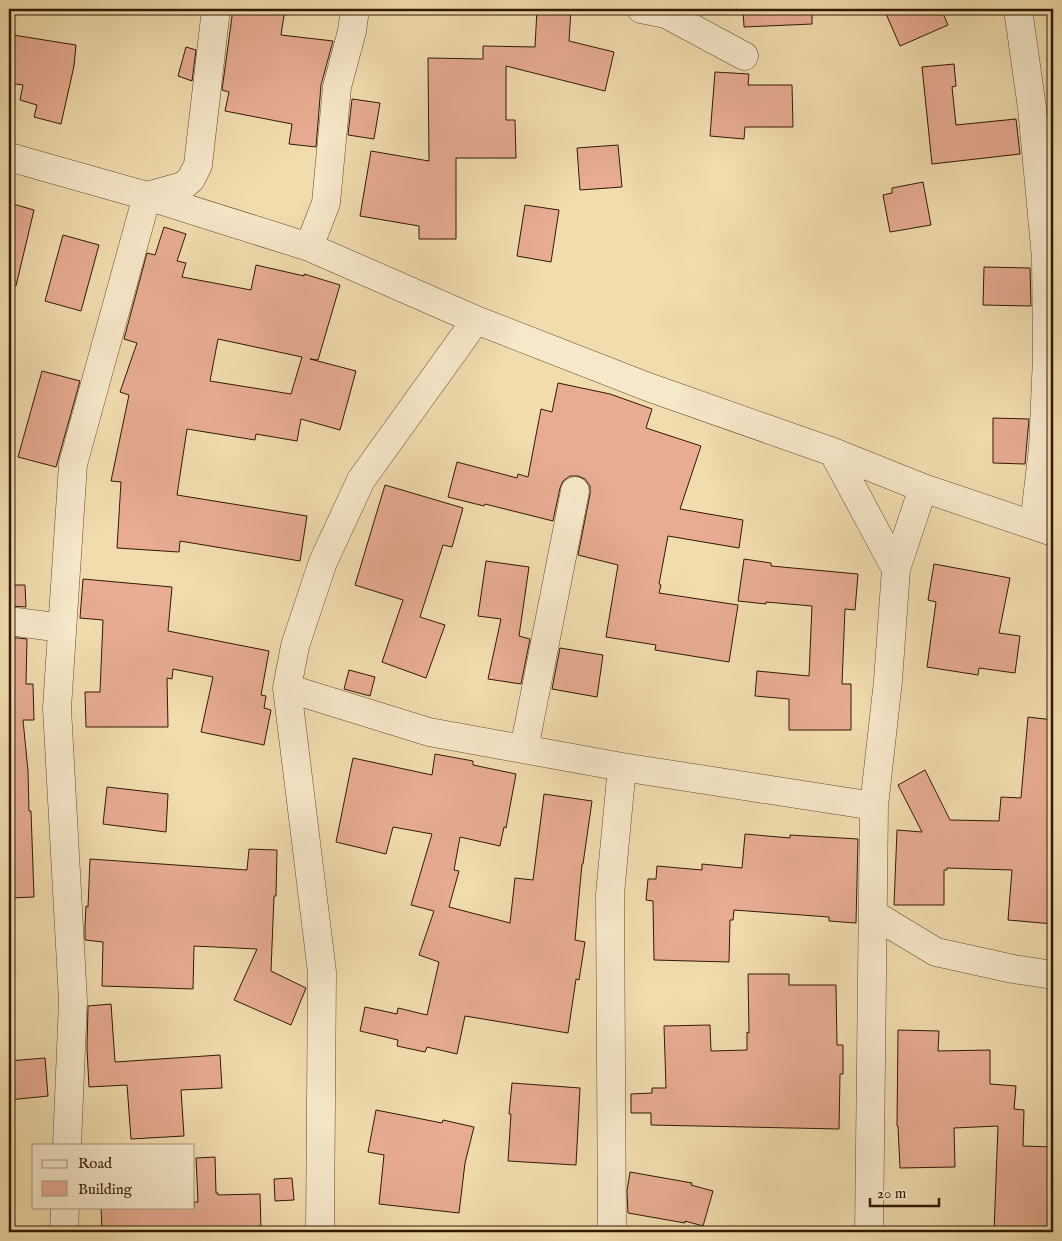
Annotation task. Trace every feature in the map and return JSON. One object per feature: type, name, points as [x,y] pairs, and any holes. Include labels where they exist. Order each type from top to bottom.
[{"type":"street","points":[[147,196],[183,186],[191,180],[198,165],[216,9]]},
{"type":"street","points":[[309,247],[326,203],[337,87],[352,31],[355,9]]},
{"type":"street","points":[[641,9],[666,14],[744,56]]},
{"type":"street","points":[[9,157],[147,196],[309,247],[476,320],[648,387],[832,452],[923,488],[1044,528],[1043,448],[1048,358],[1046,258],[1032,108],[1018,9]]},
{"type":"street","points":[[67,1144],[73,1001],[57,708],[73,464],[147,196]]},
{"type":"street","points":[[320,1232],[322,972],[287,688],[295,646],[323,562],[362,480],[476,320]]},
{"type":"street","points":[[832,452],[896,569]]},
{"type":"street","points":[[869,1232],[874,806],[888,681],[896,569],[923,488]]},
{"type":"street","points":[[524,749],[575,491]]},
{"type":"street","points":[[9,621],[62,628]]},
{"type":"street","points":[[287,688],[428,732],[622,767],[874,806]]},
{"type":"street","points":[[612,1232],[610,894],[622,767]]},
{"type":"street","points":[[873,914],[936,952],[1014,969],[1053,975]]},
{"type":"street","points":[[64,1232],[65,1208]]},
{"type":"building","points":[[233,9],[285,9],[281,35],[333,41],[321,85],[316,147],[289,144],[292,124],[225,111],[229,92],[222,90]]},
{"type":"building","points":[[537,9],[571,9],[569,41],[614,52],[605,91],[506,66],[506,120],[515,120],[516,158],[456,158],[456,239],[419,239],[419,226],[360,216],[371,151],[429,161],[428,58],[483,59],[483,46],[535,47]]},
{"type":"building","points":[[743,9],[812,9],[812,24],[744,27]]},
{"type":"building","points":[[884,9],[941,9],[948,25],[900,46]]},
{"type":"building","points":[[13,35],[76,45],[74,66],[61,124],[34,117],[37,105],[20,100],[23,85],[9,83],[9,62]]},
{"type":"building","points":[[186,47],[196,50],[192,81],[178,76]]},
{"type":"building","points":[[954,64],[956,86],[952,87],[956,125],[1016,119],[1020,154],[932,164],[922,67]]},
{"type":"building","points":[[715,72],[749,74],[748,85],[792,85],[793,127],[745,127],[744,139],[710,136]]},
{"type":"building","points":[[352,99],[380,103],[374,139],[348,135]]},
{"type":"building","points":[[618,145],[622,187],[580,190],[577,148]]},
{"type":"building","points":[[923,182],[931,225],[890,232],[883,195],[892,193],[892,188]]},
{"type":"building","points":[[13,204],[34,210],[16,286],[9,286],[9,220]]},
{"type":"building","points":[[525,205],[559,210],[551,262],[517,256]]},
{"type":"building","points":[[164,227],[186,234],[177,261],[186,263],[182,277],[251,290],[256,265],[304,276],[304,274],[340,285],[318,360],[310,359],[356,371],[340,430],[301,419],[297,441],[256,434],[255,440],[187,429],[177,495],[307,516],[300,561],[180,541],[179,552],[117,548],[121,482],[111,481],[129,395],[120,392],[137,343],[124,339],[147,253],[155,255]],"holes":[[[218,339],[302,357],[291,394],[210,381]]]},
{"type":"building","points":[[63,235],[99,245],[81,311],[45,301]]},
{"type":"building","points":[[984,267],[1030,268],[1031,306],[983,305]]},
{"type":"building","points":[[42,371],[80,381],[56,467],[18,457]]},
{"type":"building","points":[[558,383],[610,394],[652,409],[646,428],[701,446],[680,509],[743,520],[739,548],[668,536],[659,593],[738,605],[729,662],[655,650],[656,645],[606,637],[618,565],[578,555],[590,494],[590,486],[585,479],[578,476],[570,476],[563,481],[553,521],[448,497],[457,462],[517,478],[518,474],[528,477],[541,409],[552,412]]},
{"type":"building","points":[[993,418],[1029,419],[1025,464],[993,463]]},
{"type":"building","points":[[385,485],[463,508],[452,547],[443,545],[420,617],[445,625],[426,678],[382,662],[403,600],[355,585]]},
{"type":"building","points":[[744,559],[771,563],[771,566],[858,574],[855,610],[845,609],[842,684],[851,684],[851,730],[789,730],[789,699],[755,696],[757,671],[809,676],[812,606],[738,601]]},
{"type":"building","points":[[486,561],[529,567],[519,636],[530,639],[521,684],[488,679],[501,619],[478,616]]},
{"type":"building","points":[[934,564],[1010,578],[999,633],[1020,636],[1015,673],[979,668],[978,675],[927,667],[936,602],[928,600]]},
{"type":"building","points":[[83,579],[172,587],[168,631],[269,651],[261,695],[266,696],[264,708],[271,710],[264,745],[201,732],[213,677],[173,669],[172,679],[167,678],[168,727],[86,727],[85,692],[100,692],[103,620],[80,618]]},
{"type":"building","points":[[9,585],[25,585],[26,607],[9,606]]},
{"type":"building","points":[[9,637],[27,639],[26,684],[33,684],[34,720],[23,720],[28,771],[29,811],[31,811],[34,897],[9,898]]},
{"type":"building","points":[[560,648],[603,655],[597,697],[552,689]]},
{"type":"building","points":[[349,670],[375,677],[370,696],[344,689]]},
{"type":"building","points":[[1028,717],[1053,720],[1053,924],[1008,920],[1012,870],[947,868],[947,870],[944,870],[944,905],[894,905],[897,830],[922,832],[898,785],[925,770],[950,820],[999,821],[1001,797],[1021,798]]},
{"type":"building","points":[[435,754],[473,761],[473,765],[516,774],[506,828],[504,827],[500,846],[460,837],[454,870],[459,871],[449,907],[510,923],[515,878],[533,880],[544,794],[592,801],[582,864],[575,940],[585,942],[579,980],[576,979],[568,1033],[465,1016],[457,1054],[427,1047],[425,1052],[397,1046],[398,1040],[360,1031],[365,1007],[397,1014],[398,1008],[427,1015],[439,962],[419,955],[434,911],[411,905],[432,834],[393,827],[386,854],[336,842],[353,758],[432,775]]},
{"type":"building","points":[[107,787],[168,794],[166,832],[103,824]]},
{"type":"building","points":[[745,834],[790,838],[790,835],[858,839],[856,923],[829,921],[829,917],[734,910],[733,920],[730,920],[729,962],[654,960],[653,901],[646,900],[648,879],[656,879],[657,866],[702,870],[702,864],[742,868]]},
{"type":"building","points":[[249,849],[277,850],[271,971],[306,988],[291,1025],[234,1000],[257,949],[194,946],[193,989],[102,986],[103,942],[85,940],[90,859],[247,870]]},
{"type":"building","points":[[748,974],[789,974],[789,985],[836,985],[837,1045],[843,1045],[843,1074],[840,1074],[839,1129],[651,1125],[651,1113],[631,1113],[631,1094],[652,1093],[652,1088],[666,1088],[664,1026],[710,1025],[711,1051],[747,1050],[747,1032],[749,1033]]},
{"type":"building","points":[[111,1004],[115,1062],[220,1055],[222,1088],[181,1090],[184,1136],[131,1139],[127,1085],[89,1087],[87,1049],[88,1006]]},
{"type":"building","points":[[898,1030],[939,1031],[938,1051],[990,1050],[990,1084],[1016,1086],[1014,1109],[1024,1110],[1023,1146],[1053,1147],[1053,1232],[994,1232],[998,1126],[954,1128],[955,1167],[900,1168],[897,1126]]},
{"type":"building","points":[[45,1058],[48,1096],[9,1100],[9,1061]]},
{"type":"building","points":[[512,1083],[580,1088],[576,1165],[508,1161]]},
{"type":"building","points":[[376,1110],[442,1123],[443,1120],[474,1127],[465,1163],[459,1213],[379,1204],[384,1155],[368,1152]]},
{"type":"building","points":[[215,1157],[216,1193],[218,1195],[260,1194],[261,1231],[102,1232],[101,1208],[195,1208],[195,1202],[198,1202],[196,1158]]},
{"type":"building","points":[[630,1172],[692,1183],[691,1185],[713,1191],[703,1226],[685,1221],[685,1223],[628,1213],[627,1191]]},
{"type":"building","points":[[292,1178],[294,1200],[275,1201],[274,1179]]}]
